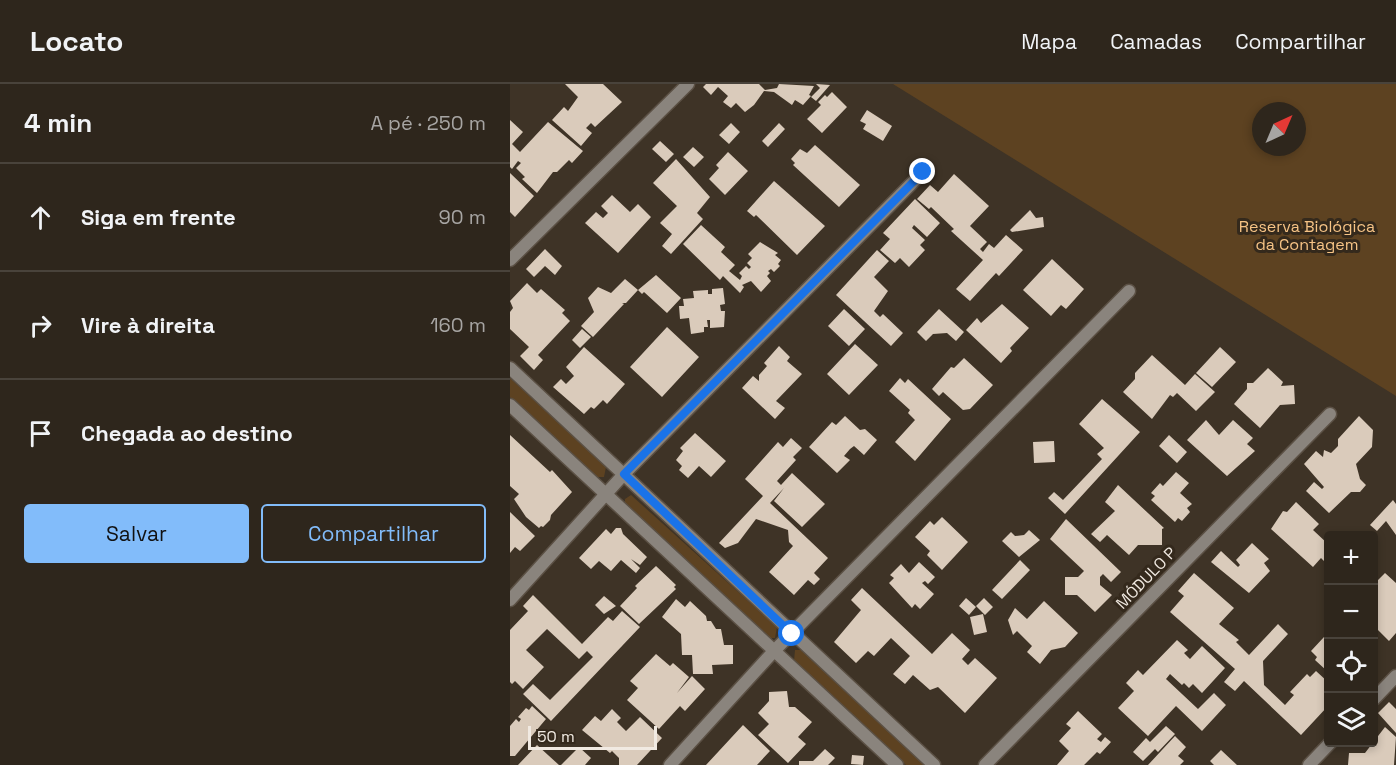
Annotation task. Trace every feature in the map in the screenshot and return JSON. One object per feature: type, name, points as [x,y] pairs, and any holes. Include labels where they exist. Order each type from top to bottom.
[{"type":"street","points":[[510,260],[688,84]]},
{"type":"street","points":[[510,600],[624,474],[923,172]]},
{"type":"street","points":[[670,765],[774,651],[1129,291]]},
{"type":"street","points":[[510,368],[934,765]]},
{"type":"street","points":[[510,405],[897,765]]},
{"type":"street","name":"MÓDULO P","points":[[985,765],[1330,414]]},
{"type":"street","points":[[1378,695],[1396,676]]},
{"type":"street","points":[[1310,765],[1326,747]]},
{"type":"green space","name":"Reserva Biológica da Contagem","points":[[893,84],[1396,84],[1396,396]]},
{"type":"green space","points":[[510,378],[606,467],[604,477],[597,477],[510,397]]},
{"type":"green space","points":[[631,495],[777,627],[775,638],[768,638],[625,506],[625,499]]},
{"type":"green space","points":[[795,650],[803,650],[927,765],[906,765],[794,661]]},
{"type":"building","points":[[565,84],[603,84],[622,102],[595,127],[591,123],[586,128],[592,133],[581,146],[552,120],[564,107],[568,111],[578,97]]},
{"type":"building","points":[[706,84],[759,84],[765,90],[777,88],[779,84],[814,86],[809,95],[811,96],[803,105],[795,100],[792,105],[774,92],[764,91],[754,105],[745,112],[736,103],[731,108],[723,102],[728,96],[718,87],[711,95],[703,87]]},
{"type":"building","points":[[816,84],[830,85],[816,101],[811,97],[820,88]]},
{"type":"building","points":[[832,92],[847,107],[822,133],[807,119],[821,105],[818,102]]},
{"type":"building","points":[[867,110],[892,126],[883,141],[863,129],[866,124],[860,121]]},
{"type":"building","points":[[510,120],[523,132],[512,144],[520,152],[548,122],[583,151],[572,163],[569,160],[557,172],[553,172],[537,193],[522,179],[525,177],[516,168],[521,163],[518,161],[512,169],[510,167]]},
{"type":"building","points":[[731,123],[740,132],[729,144],[719,135]]},
{"type":"building","points":[[779,123],[785,129],[768,147],[762,141]]},
{"type":"building","points":[[660,141],[674,154],[666,162],[652,149]]},
{"type":"building","points":[[815,145],[860,185],[839,207],[793,165],[795,163],[791,159],[800,149],[807,153]]},
{"type":"building","points":[[693,147],[704,157],[694,167],[683,157]]},
{"type":"building","points":[[728,152],[748,171],[725,195],[709,179],[719,168],[716,165]]},
{"type":"building","points":[[676,159],[710,197],[697,213],[703,219],[671,254],[662,246],[672,234],[660,223],[677,206],[653,183]]},
{"type":"building","points":[[510,173],[534,196],[515,217],[510,212]]},
{"type":"building","points":[[954,174],[989,206],[970,226],[987,242],[980,249],[983,252],[989,244],[994,248],[1006,235],[1023,250],[999,276],[996,273],[970,301],[956,289],[983,260],[951,231],[954,229],[931,207],[929,209],[917,199],[930,185],[938,192]]},
{"type":"building","points":[[774,181],[825,226],[797,255],[756,215],[754,217],[747,211]]},
{"type":"building","points":[[612,195],[630,212],[638,204],[651,217],[618,253],[585,223],[596,212],[603,218],[608,213],[601,206]]},
{"type":"building","points":[[915,199],[940,223],[927,237],[914,225],[912,228],[925,240],[920,245],[925,250],[909,267],[900,258],[895,263],[880,250],[890,239],[883,233]]},
{"type":"building","points":[[1030,210],[1036,218],[1043,217],[1044,227],[1012,232],[1010,230]]},
{"type":"building","points":[[701,225],[725,247],[721,252],[735,265],[729,271],[740,280],[742,276],[739,273],[746,266],[749,269],[751,267],[747,263],[752,258],[748,254],[760,242],[778,253],[775,255],[781,260],[778,264],[780,266],[774,272],[771,269],[768,271],[770,273],[767,276],[771,281],[761,292],[751,281],[742,285],[744,287],[740,293],[723,276],[720,280],[683,244]]},
{"type":"building","points":[[545,249],[562,266],[555,275],[545,266],[534,277],[526,269]]},
{"type":"building","points":[[877,250],[889,261],[874,277],[888,291],[874,311],[880,317],[883,314],[903,333],[891,346],[836,295]]},
{"type":"building","points":[[1052,259],[1084,289],[1066,309],[1061,305],[1051,316],[1023,290]]},
{"type":"building","points":[[656,275],[681,298],[667,313],[644,292],[642,294],[638,290]]},
{"type":"building","points":[[625,279],[638,290],[626,303],[622,303],[624,304],[593,337],[581,326],[594,312],[588,298],[598,287],[611,293]]},
{"type":"building","points":[[527,283],[537,293],[541,289],[565,310],[562,313],[570,321],[538,355],[543,360],[534,370],[520,356],[529,347],[510,329],[510,312],[513,308],[510,301]]},
{"type":"building","points":[[723,288],[725,304],[720,305],[721,311],[725,311],[724,327],[710,328],[710,320],[707,320],[708,327],[704,327],[704,332],[691,334],[689,318],[680,319],[679,306],[684,306],[683,299],[694,298],[693,291],[708,290],[708,294],[712,294],[712,289]]},
{"type":"building","points":[[1002,304],[1029,328],[1010,348],[1012,351],[1001,363],[966,330],[977,318],[981,323]]},
{"type":"building","points":[[844,309],[865,329],[849,346],[828,326]]},
{"type":"building","points":[[939,309],[964,332],[956,341],[947,333],[933,334],[926,341],[917,332]]},
{"type":"building","points":[[667,327],[699,357],[662,397],[630,367]]},
{"type":"building","points":[[582,329],[591,337],[580,348],[572,340]]},
{"type":"building","points":[[855,344],[878,365],[849,395],[827,374]]},
{"type":"building","points":[[779,346],[790,357],[787,361],[802,374],[776,401],[785,408],[775,419],[742,388],[753,376],[759,381],[759,375],[767,366],[764,363]]},
{"type":"building","points":[[584,347],[625,384],[607,404],[603,400],[594,409],[591,407],[584,414],[553,387],[561,379],[566,384],[574,376],[566,367]]},
{"type":"building","points":[[1220,347],[1236,362],[1212,387],[1196,373]]},
{"type":"building","points":[[1152,355],[1185,385],[1195,374],[1215,392],[1196,411],[1177,393],[1173,397],[1170,395],[1152,419],[1123,392],[1135,379],[1135,373]]},
{"type":"building","points":[[964,358],[993,385],[970,409],[963,410],[943,392],[939,396],[932,389],[951,367],[954,368]]},
{"type":"building","points":[[1268,368],[1283,382],[1281,386],[1294,385],[1295,404],[1280,405],[1260,428],[1234,404],[1247,389],[1247,383],[1253,383]]},
{"type":"building","points":[[900,378],[905,383],[908,379],[951,419],[915,461],[895,442],[915,420],[908,413],[910,410],[889,391]]},
{"type":"building","points":[[1102,399],[1140,432],[1065,514],[1048,498],[1054,492],[1063,500],[1102,459],[1097,454],[1104,448],[1079,424]]},
{"type":"building","points":[[845,416],[860,430],[865,429],[877,440],[864,455],[854,446],[850,449],[844,456],[850,460],[837,473],[809,447],[832,422],[836,425]]},
{"type":"building","points":[[1359,416],[1373,430],[1372,447],[1356,464],[1360,479],[1366,485],[1360,492],[1351,492],[1329,513],[1306,491],[1314,482],[1322,489],[1324,487],[1304,464],[1316,451],[1323,457],[1324,450],[1331,453],[1338,446],[1338,439]]},
{"type":"building","points":[[1206,420],[1219,435],[1233,420],[1253,438],[1247,444],[1255,451],[1227,476],[1187,440]]},
{"type":"building","points":[[695,433],[726,461],[711,477],[699,466],[688,478],[679,470],[682,466],[676,460],[683,451],[680,448]]},
{"type":"building","points":[[510,435],[550,472],[552,470],[572,492],[543,527],[539,528],[526,517],[514,499],[519,494],[510,486]]},
{"type":"building","points":[[1169,435],[1187,452],[1177,463],[1159,446]]},
{"type":"building","points":[[791,438],[802,448],[793,457],[796,460],[777,481],[781,485],[792,473],[825,504],[802,527],[774,501],[784,488],[770,503],[828,558],[814,573],[820,579],[814,585],[808,580],[794,595],[769,572],[793,546],[789,542],[788,530],[756,519],[738,543],[725,548],[719,543],[763,496],[745,479],[778,442],[783,447]]},
{"type":"building","points":[[1054,441],[1055,462],[1034,463],[1033,442]]},
{"type":"building","points":[[1176,472],[1189,483],[1180,493],[1192,504],[1187,508],[1190,512],[1182,521],[1178,518],[1175,522],[1151,500],[1155,496],[1151,493],[1160,483],[1163,486]]},
{"type":"building","points":[[1118,485],[1164,528],[1162,529],[1162,545],[1138,545],[1129,555],[1107,535],[1100,542],[1091,534],[1115,511],[1105,502]]},
{"type":"building","points":[[1393,500],[1396,504],[1396,535],[1386,521],[1377,531],[1370,525]]},
{"type":"building","points":[[1296,502],[1319,524],[1313,530],[1324,540],[1324,561],[1321,558],[1313,567],[1271,529],[1283,511],[1287,512]]},
{"type":"building","points":[[510,512],[535,536],[520,551],[515,547],[510,553]]},
{"type":"building","points":[[942,517],[968,542],[942,570],[927,555],[930,551],[915,537],[930,521],[934,525]]},
{"type":"building","points":[[1066,519],[1121,572],[1111,582],[1103,574],[1100,577],[1100,585],[1112,595],[1095,612],[1077,595],[1065,595],[1065,577],[1078,577],[1084,571],[1050,539]]},
{"type":"building","points":[[616,528],[621,528],[623,534],[647,557],[640,565],[631,559],[640,568],[636,573],[621,560],[611,571],[599,561],[591,569],[579,558],[606,529],[611,534]]},
{"type":"building","points":[[1029,530],[1040,540],[1019,557],[1002,541],[1011,532],[1015,536],[1024,535]]},
{"type":"building","points":[[1252,543],[1269,559],[1264,563],[1270,571],[1249,593],[1211,562],[1221,551],[1238,567],[1240,565],[1236,560]]},
{"type":"building","points":[[1020,560],[1030,570],[1002,599],[992,590]]},
{"type":"building","points":[[919,562],[935,577],[928,584],[925,581],[922,583],[934,594],[920,609],[915,604],[912,608],[889,583],[894,578],[890,575],[901,564],[909,573]]},
{"type":"building","points":[[656,566],[676,585],[674,587],[676,589],[639,624],[620,606],[637,588],[635,586]]},
{"type":"building","points":[[1194,573],[1234,608],[1219,624],[1239,640],[1236,642],[1249,655],[1278,624],[1288,634],[1263,661],[1264,685],[1285,705],[1294,695],[1290,692],[1307,674],[1310,677],[1316,671],[1324,678],[1324,710],[1301,735],[1244,681],[1235,691],[1224,682],[1235,669],[1170,612],[1184,596],[1178,591]]},
{"type":"building","points":[[1385,573],[1396,583],[1396,633],[1389,641],[1378,630],[1378,580]]},
{"type":"building","points":[[862,588],[932,654],[952,633],[970,650],[962,659],[968,665],[975,658],[997,678],[965,713],[938,687],[930,690],[913,675],[905,684],[893,674],[910,656],[891,638],[874,656],[868,651],[856,663],[834,642],[861,610],[851,600]]},
{"type":"building","points":[[533,595],[582,644],[608,617],[613,621],[622,611],[640,627],[551,721],[523,694],[533,684],[550,700],[593,657],[587,651],[579,659],[547,629],[526,650],[544,667],[523,689],[515,681],[512,684],[510,682],[510,630],[528,611],[523,606]]},
{"type":"building","points":[[604,596],[616,606],[604,614],[595,605]]},
{"type":"building","points":[[966,598],[976,607],[969,615],[959,606]]},
{"type":"building","points":[[984,598],[993,607],[985,615],[976,606]]},
{"type":"building","points":[[676,599],[685,607],[690,601],[706,616],[707,621],[711,621],[716,629],[721,629],[724,645],[733,645],[733,664],[712,665],[713,674],[693,674],[692,655],[682,655],[681,634],[662,617]]},
{"type":"building","points":[[1044,601],[1078,633],[1065,647],[1051,650],[1040,664],[1027,652],[1032,646],[1017,631],[1013,635],[1008,620],[1015,608],[1027,619]]},
{"type":"building","points":[[983,614],[987,632],[974,635],[970,617]]},
{"type":"building","points":[[1324,637],[1324,668],[1315,660],[1317,657],[1311,651]]},
{"type":"building","points":[[1177,640],[1188,650],[1184,653],[1190,659],[1202,646],[1225,668],[1202,693],[1193,684],[1189,688],[1184,683],[1182,685],[1170,674],[1166,679],[1198,709],[1214,693],[1226,705],[1202,731],[1176,706],[1148,736],[1118,708],[1134,691],[1126,683],[1138,670],[1143,675]]},
{"type":"building","points":[[656,654],[670,666],[673,663],[689,677],[677,693],[692,676],[705,689],[685,711],[680,706],[659,729],[627,700],[638,688],[630,681]]},
{"type":"building","points":[[787,691],[789,707],[795,707],[812,722],[798,737],[806,744],[788,763],[758,735],[769,724],[758,713],[769,701],[769,692]]},
{"type":"building","points":[[1389,702],[1396,709],[1396,733],[1378,713]]},
{"type":"building","points":[[532,706],[546,719],[515,756],[510,756],[510,726],[516,719],[519,722],[521,719],[518,717],[526,708],[529,710]]},
{"type":"building","points":[[612,709],[621,718],[617,722],[626,731],[640,717],[662,738],[637,765],[619,765],[619,758],[612,751],[610,753],[582,730],[595,716],[601,721]]},
{"type":"building","points":[[1078,711],[1102,734],[1097,739],[1101,742],[1105,737],[1111,742],[1100,754],[1097,752],[1084,765],[1057,765],[1069,751],[1059,741],[1071,728],[1066,724]]},
{"type":"building","points":[[743,725],[770,751],[757,765],[706,765]]},
{"type":"building","points":[[1166,726],[1175,734],[1158,752],[1155,749],[1143,761],[1133,752],[1146,738],[1150,742]]},
{"type":"building","points":[[1385,727],[1396,737],[1394,765],[1348,765],[1349,753],[1365,753],[1370,747],[1378,747],[1378,736]]},
{"type":"building","points":[[1175,736],[1186,747],[1178,756],[1184,761],[1180,765],[1148,765]]},
{"type":"building","points":[[537,745],[559,765],[518,765]]},
{"type":"building","points":[[579,747],[591,758],[585,765],[561,765]]},
{"type":"building","points":[[825,749],[835,758],[828,765],[799,765],[799,761],[813,761]]},
{"type":"building","points":[[1221,750],[1237,765],[1214,765],[1210,761]]},
{"type":"building","points":[[852,755],[864,756],[863,765],[851,764]]},
{"type":"route","points":[[792,634],[624,474],[923,172]]}]
